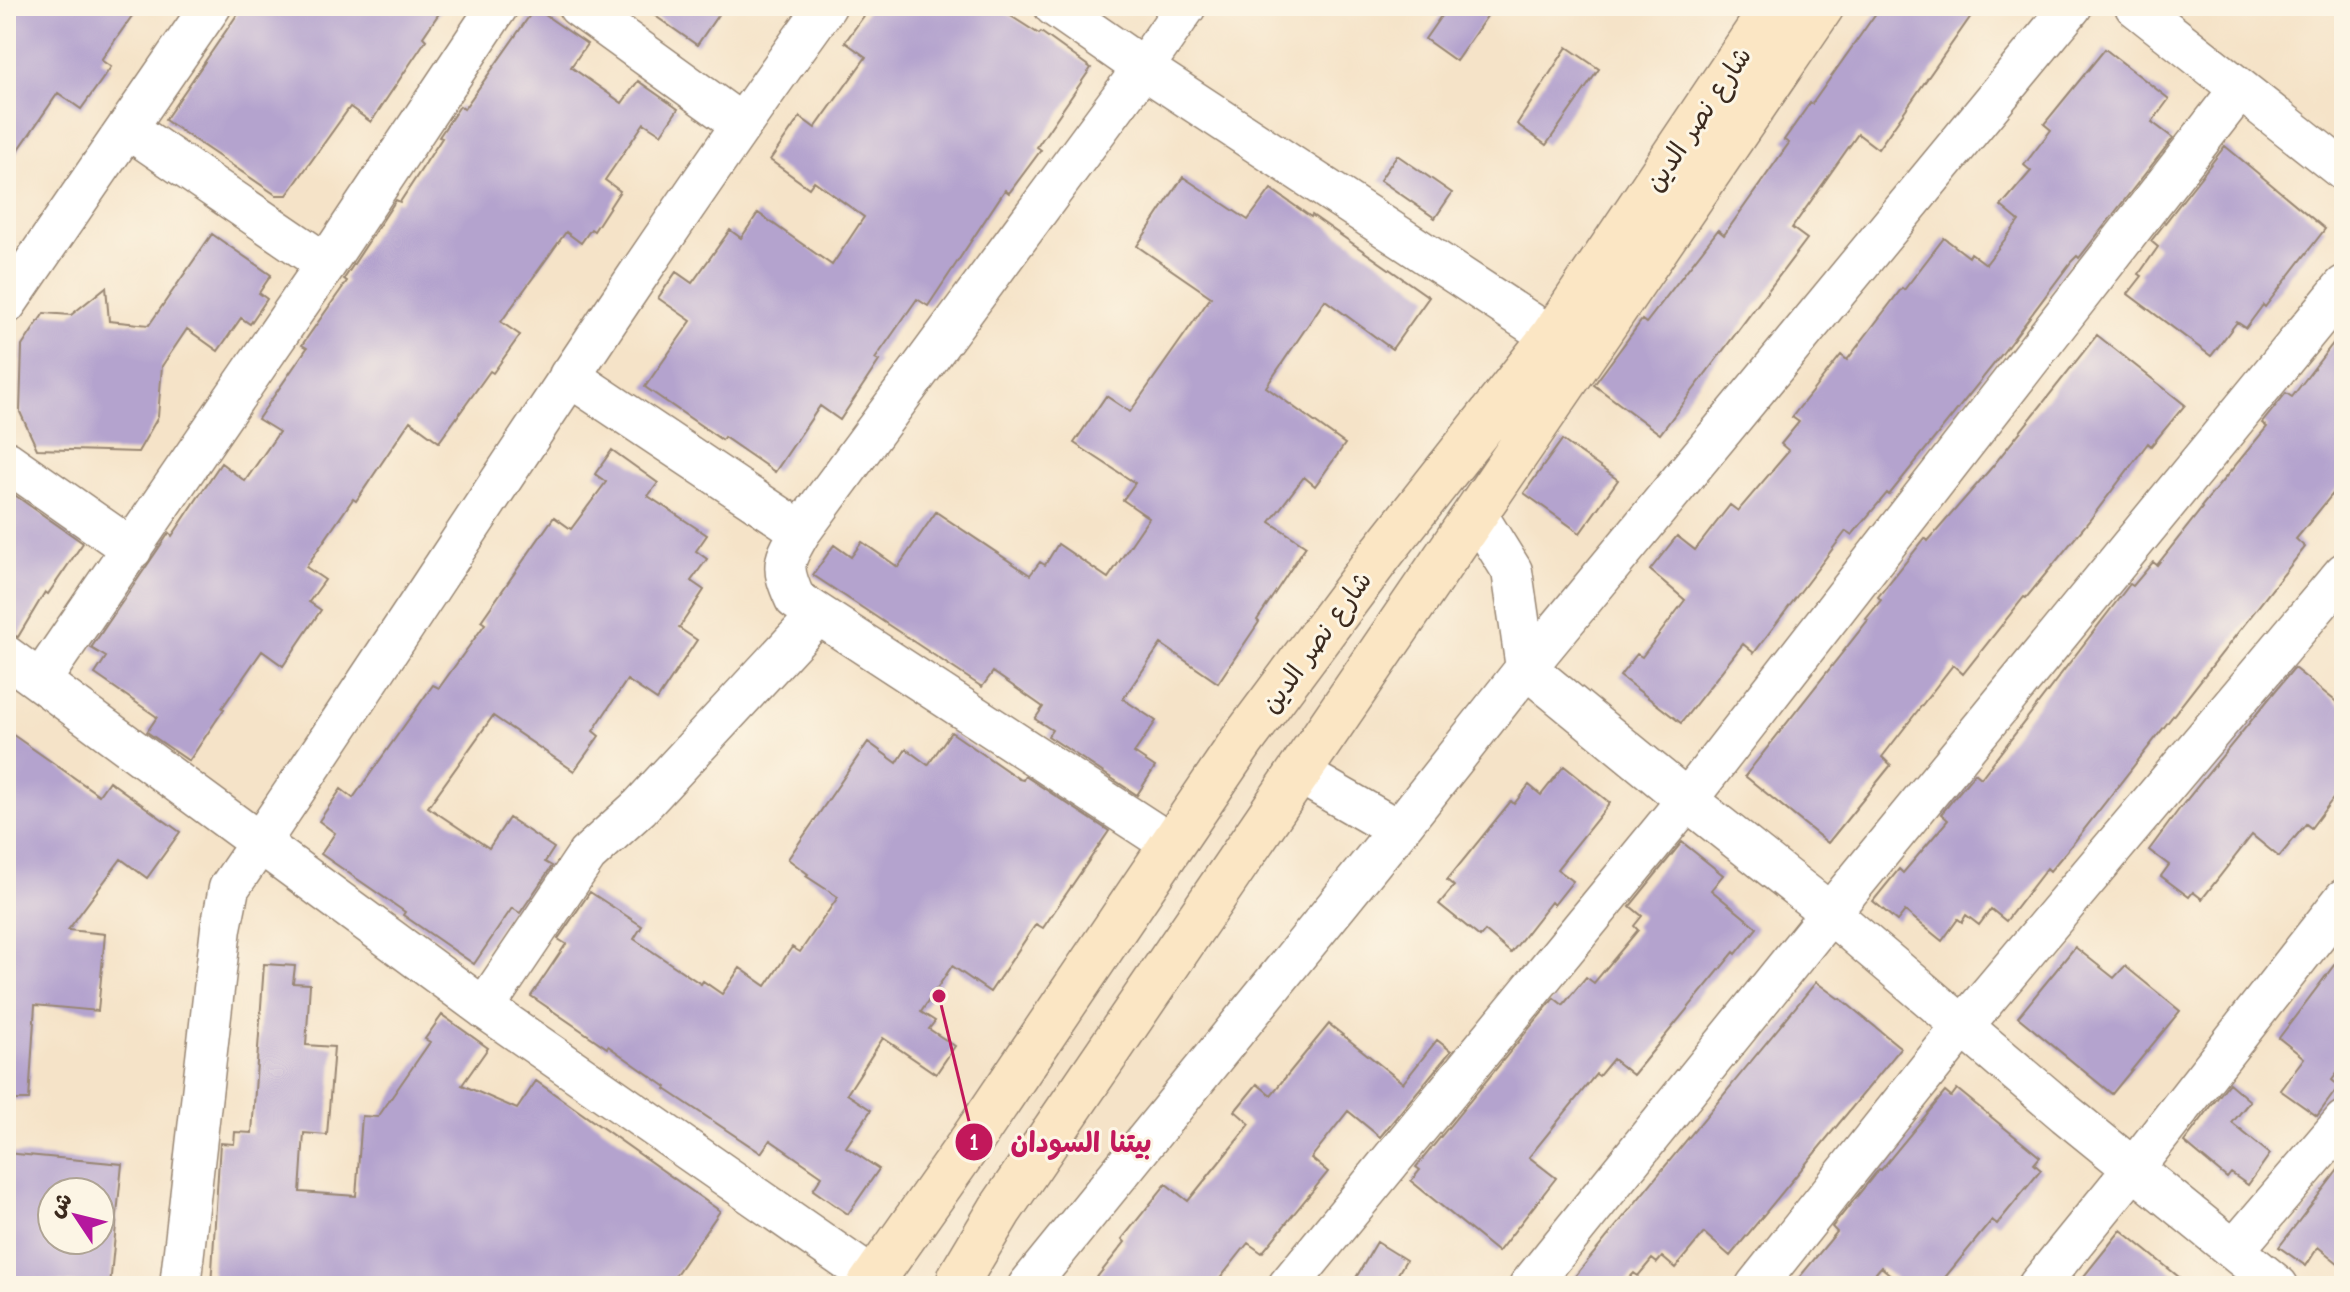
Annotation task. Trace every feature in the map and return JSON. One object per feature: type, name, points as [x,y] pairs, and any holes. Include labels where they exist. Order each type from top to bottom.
[{"type":"street","points":[[6,304],[211,6]]},
{"type":"street","points":[[40,681],[326,264],[498,6]]},
{"type":"street","points":[[578,6],[741,124]]},
{"type":"street","points":[[180,1286],[221,928],[229,888],[569,376],[741,124],[826,6]]},
{"type":"street","points":[[1054,6],[1552,337]]},
{"type":"street","points":[[1172,845],[795,599],[786,579],[785,558],[801,531],[1186,6]]},
{"type":"street","name":"شارع نصر الدين","points":[[876,1284],[1242,741],[1381,554],[1552,337],[1774,6]]},
{"type":"street","name":"شارع نصر الدين","points":[[958,1286],[960,1277],[1000,1210],[1822,6]]},
{"type":"street","points":[[1028,1286],[1526,668],[2072,6]]},
{"type":"street","points":[[2135,6],[2344,171]]},
{"type":"street","points":[[1288,1286],[1687,800],[2239,90]]},
{"type":"street","points":[[127,128],[326,264]]},
{"type":"street","points":[[1529,1286],[2344,286]]},
{"type":"street","points":[[569,376],[801,531]]},
{"type":"street","points":[[6,461],[132,549]]},
{"type":"street","points":[[1476,513],[1512,571],[1526,668],[1830,913],[2133,1169],[2278,1286]]},
{"type":"street","points":[[1756,1286],[1963,1026],[2344,573]]},
{"type":"street","points":[[484,1008],[587,855],[640,807],[818,615]]},
{"type":"street","points":[[6,656],[484,1008],[876,1284]]},
{"type":"street","points":[[1242,741],[1398,830]]},
{"type":"street","points":[[2038,1286],[2344,899]]},
{"type":"street","points":[[2234,1250],[2344,1121]]},
{"type":"building","points":[[6,6],[139,6],[101,60],[111,67],[81,109],[58,93],[6,168]]},
{"type":"building","points":[[243,6],[444,6],[423,37],[426,40],[371,122],[350,107],[287,195],[276,195],[165,120]]},
{"type":"building","points":[[641,6],[724,6],[697,45]]},
{"type":"building","points":[[871,6],[995,6],[1039,34],[1041,32],[1091,68],[1037,147],[1041,150],[1009,193],[1005,190],[928,306],[917,299],[875,359],[879,361],[840,420],[820,406],[775,472],[645,387],[691,321],[658,298],[676,272],[692,283],[730,230],[741,238],[758,213],[832,265],[864,217],[814,181],[809,188],[770,160],[800,117],[815,128],[866,57],[845,42]]},
{"type":"building","points":[[1448,6],[1494,6],[1456,61],[1425,39]]},
{"type":"building","points":[[1881,6],[1978,6],[1878,149],[1858,134],[1792,228],[1807,239],[1660,434],[1594,385],[1642,320],[1646,323],[1718,230],[1724,235],[1789,143],[1784,140]]},
{"type":"building","points":[[535,8],[587,44],[571,67],[622,103],[638,81],[678,109],[661,134],[644,123],[605,180],[620,191],[594,231],[591,229],[581,243],[566,232],[501,322],[520,335],[439,442],[410,421],[356,501],[353,499],[306,567],[325,580],[309,602],[321,610],[283,666],[262,651],[189,761],[147,732],[157,717],[95,674],[106,657],[91,648],[221,463],[245,481],[279,432],[258,419],[307,348],[302,345],[347,281],[344,279],[396,200],[400,202],[460,106],[464,109]]},
{"type":"building","points":[[1567,47],[1599,69],[1546,145],[1517,124]]},
{"type":"building","points":[[2105,49],[2169,99],[2152,122],[2173,138],[2079,258],[2077,256],[2071,262],[1889,495],[1887,493],[1852,535],[1846,531],[1754,653],[1743,644],[1681,723],[1620,676],[1637,654],[1642,657],[1685,600],[1650,570],[1677,536],[1695,550],[1730,505],[1738,511],[1789,451],[1781,444],[1799,422],[1792,417],[1841,355],[1847,360],[1944,238],[1969,257],[1971,253],[1986,264],[2019,221],[2001,206],[2031,171],[2024,165],[2051,130],[2044,124]]},
{"type":"building","points":[[2225,146],[2325,229],[2265,307],[2263,305],[2246,328],[2237,322],[2211,356],[2128,294],[2158,247],[2151,241]]},
{"type":"building","points":[[1397,155],[1452,193],[1435,218],[1380,180]]},
{"type":"building","points":[[1183,177],[1248,220],[1271,189],[1429,297],[1392,349],[1325,300],[1266,387],[1345,444],[1315,486],[1304,477],[1270,522],[1306,546],[1218,683],[1161,644],[1123,699],[1156,721],[1134,753],[1155,767],[1137,795],[1048,736],[1052,730],[1035,719],[1043,707],[993,672],[982,687],[813,575],[834,545],[851,557],[862,542],[898,567],[936,512],[1030,575],[1040,562],[1045,565],[1058,544],[1108,578],[1149,518],[1123,500],[1135,483],[1074,443],[1106,396],[1130,412],[1211,297],[1137,246]]},
{"type":"building","points":[[212,234],[271,275],[259,293],[267,299],[250,324],[241,318],[218,351],[187,329],[162,366],[158,417],[138,452],[37,449],[20,412],[22,346],[44,313],[71,315],[106,287],[109,321],[149,325]]},
{"type":"building","points":[[2344,329],[2344,480],[2296,539],[2305,547],[2075,841],[2050,871],[2047,868],[2006,921],[1991,909],[1979,925],[1966,915],[1962,922],[1958,919],[1942,941],[1905,911],[1897,921],[1873,901],[1899,869],[1903,873],[1948,820],[1941,814],[1975,773],[1981,778],[2130,584],[2133,586],[2153,562],[2157,565],[2267,427],[2262,423],[2286,393],[2292,397]]},
{"type":"building","points":[[2097,335],[2185,405],[2151,446],[2148,443],[2089,521],[1963,674],[1953,665],[1882,757],[1891,765],[1828,843],[1745,776],[1868,620],[1881,600],[1878,597],[1925,538],[1928,541],[1992,467]]},
{"type":"building","points":[[1562,440],[1618,480],[1580,533],[1524,493]]},
{"type":"building","points":[[612,450],[658,483],[648,496],[707,535],[696,551],[707,559],[691,581],[704,590],[679,628],[697,640],[657,700],[627,680],[593,731],[599,736],[574,771],[493,716],[428,807],[489,848],[509,818],[554,848],[545,862],[552,866],[520,913],[512,908],[474,964],[321,854],[335,833],[319,821],[341,789],[353,798],[433,685],[439,688],[485,624],[481,621],[554,517],[571,529],[606,482],[595,474]]},
{"type":"building","points":[[6,489],[83,543],[48,594],[45,592],[18,637],[6,633]]},
{"type":"building","points":[[2294,668],[2344,708],[2344,784],[2311,828],[2306,824],[2279,857],[2252,835],[2202,899],[2193,892],[2189,897],[2161,876],[2169,865],[2149,850]]},
{"type":"building","points":[[6,730],[99,795],[109,781],[180,832],[147,878],[121,859],[68,930],[105,934],[98,1011],[35,1005],[29,1100],[6,1100]]},
{"type":"building","points":[[951,732],[1019,779],[1023,780],[1025,776],[1109,831],[1043,928],[1036,924],[990,992],[952,966],[921,1012],[935,1021],[929,1029],[955,1046],[936,1074],[883,1038],[847,1094],[871,1110],[846,1147],[879,1169],[848,1214],[813,1190],[822,1176],[770,1140],[761,1153],[531,996],[566,944],[558,939],[590,892],[642,926],[634,939],[701,984],[703,981],[722,994],[740,968],[766,986],[792,947],[800,952],[838,897],[806,876],[808,874],[788,859],[868,742],[897,763],[906,749],[928,765]]},
{"type":"building","points":[[1564,766],[1610,803],[1557,869],[1573,881],[1554,905],[1551,902],[1511,953],[1485,931],[1480,937],[1439,904],[1454,886],[1447,880],[1511,801],[1514,804],[1529,785],[1541,795]]},
{"type":"building","points":[[1682,842],[1723,875],[1711,890],[1757,928],[1633,1075],[1613,1059],[1599,1076],[1596,1074],[1529,1157],[1556,1178],[1498,1252],[1411,1181],[1420,1170],[1416,1167],[1554,998],[1563,1005],[1586,977],[1594,983],[1638,930],[1634,926],[1642,916],[1630,906]]},
{"type":"building","points":[[2075,947],[2114,978],[2125,966],[2180,1011],[2112,1094],[2018,1017]]},
{"type":"building","points":[[2344,952],[2344,1064],[2332,1080],[2339,1086],[2317,1116],[2280,1090],[2304,1058],[2279,1038]]},
{"type":"building","points":[[264,964],[295,966],[293,983],[310,984],[306,1045],[334,1047],[327,1135],[304,1133],[300,1192],[356,1196],[362,1116],[378,1117],[430,1042],[425,1039],[442,1015],[488,1048],[462,1085],[517,1109],[536,1081],[720,1211],[668,1286],[211,1286],[220,1143],[234,1144],[235,1132],[252,1133]]},
{"type":"building","points":[[1816,982],[1901,1048],[1730,1256],[1704,1233],[1675,1268],[1662,1257],[1657,1263],[1652,1259],[1638,1276],[1634,1273],[1622,1286],[1567,1286]]},
{"type":"building","points":[[1329,1024],[1403,1083],[1437,1040],[1451,1051],[1380,1137],[1348,1111],[1311,1158],[1328,1172],[1262,1253],[1248,1243],[1214,1286],[1090,1286],[1125,1242],[1122,1239],[1166,1184],[1188,1201],[1250,1124],[1235,1111],[1257,1084],[1271,1095]]},
{"type":"building","points":[[2229,1083],[2250,1101],[2232,1123],[2270,1154],[2248,1185],[2231,1173],[2227,1178],[2184,1142]]},
{"type":"building","points":[[1957,1089],[2040,1157],[2034,1164],[2041,1170],[1997,1224],[1992,1220],[1938,1286],[1904,1286],[1881,1267],[1865,1286],[1792,1286],[1837,1232],[1832,1227],[1879,1169],[1945,1092],[1951,1097]]},
{"type":"building","points":[[6,1153],[122,1164],[116,1225],[116,1176],[36,1176],[36,1256],[113,1256],[110,1286],[6,1278]]},
{"type":"building","points":[[2344,1162],[2344,1268],[2318,1247],[2306,1266],[2279,1247]]},
{"type":"building","points":[[2121,1230],[2190,1286],[2076,1286]]},
{"type":"building","points":[[1377,1242],[1406,1260],[1391,1286],[1351,1286]]},
{"type":"place","name":"بيتنا السودان","points":[[939,996]]}]
